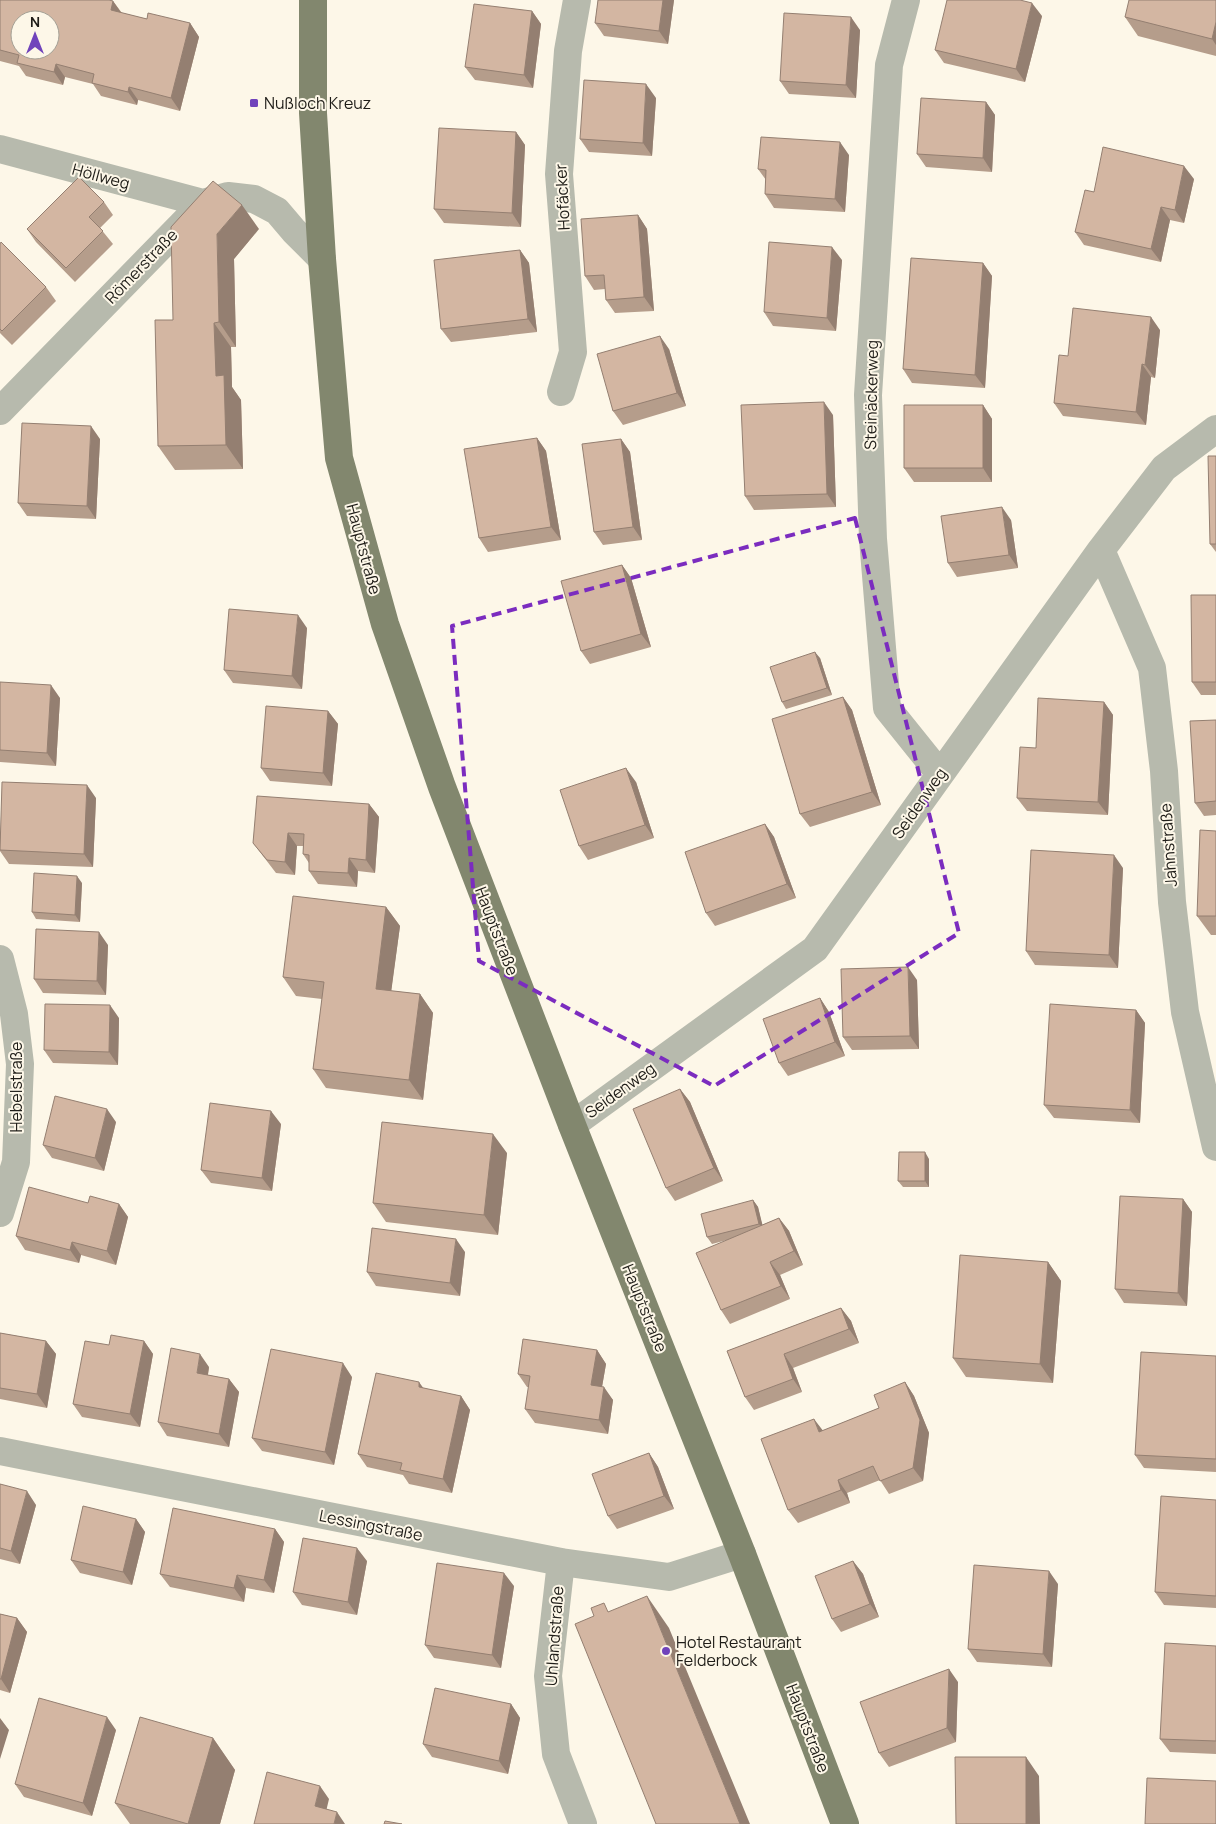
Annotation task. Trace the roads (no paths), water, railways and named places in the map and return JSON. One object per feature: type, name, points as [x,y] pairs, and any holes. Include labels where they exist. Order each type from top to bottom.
[{"type":"main road","name":"Hauptstraße","points":[[313,0],[313,113],[322,259],[339,458],[385,624],[442,787],[572,1125],[742,1554],[845,1824]]},
{"type":"street","name":"Hofäcker","points":[[561,392],[573,352],[559,174],[568,51],[577,0]]},
{"type":"street","name":"Steinäckerweg","points":[[906,0],[889,65],[868,395],[873,539],[887,708],[940,774]]},
{"type":"street","name":"Höllweg","points":[[0,149],[203,203]]},
{"type":"street","points":[[203,203],[228,196],[254,199],[277,211],[322,259]]},
{"type":"street","name":"Römerstraße","points":[[0,411],[203,203]]},
{"type":"street","name":"Seidenweg","points":[[572,1125],[816,950],[1101,550],[1164,468],[1216,429]]},
{"type":"street","name":"Jahnstraße","points":[[1101,550],[1152,668],[1164,771],[1172,902],[1185,1012],[1216,1147]]},
{"type":"street","name":"Hebelstraße","points":[[0,959],[14,1014],[20,1064],[16,1162],[0,1214]]},
{"type":"street","name":"Lessingstraße","points":[[0,1451],[561,1562],[670,1577],[742,1554]]},
{"type":"street","name":"Uhlandstraße","points":[[561,1562],[548,1676],[556,1754],[583,1824]]},
{"type":"place","name":"Nußloch Kreuz","points":[[254,103]]},
{"type":"place","name":"Hotel Restaurant Felderbock","points":[[666,1651]]}]
